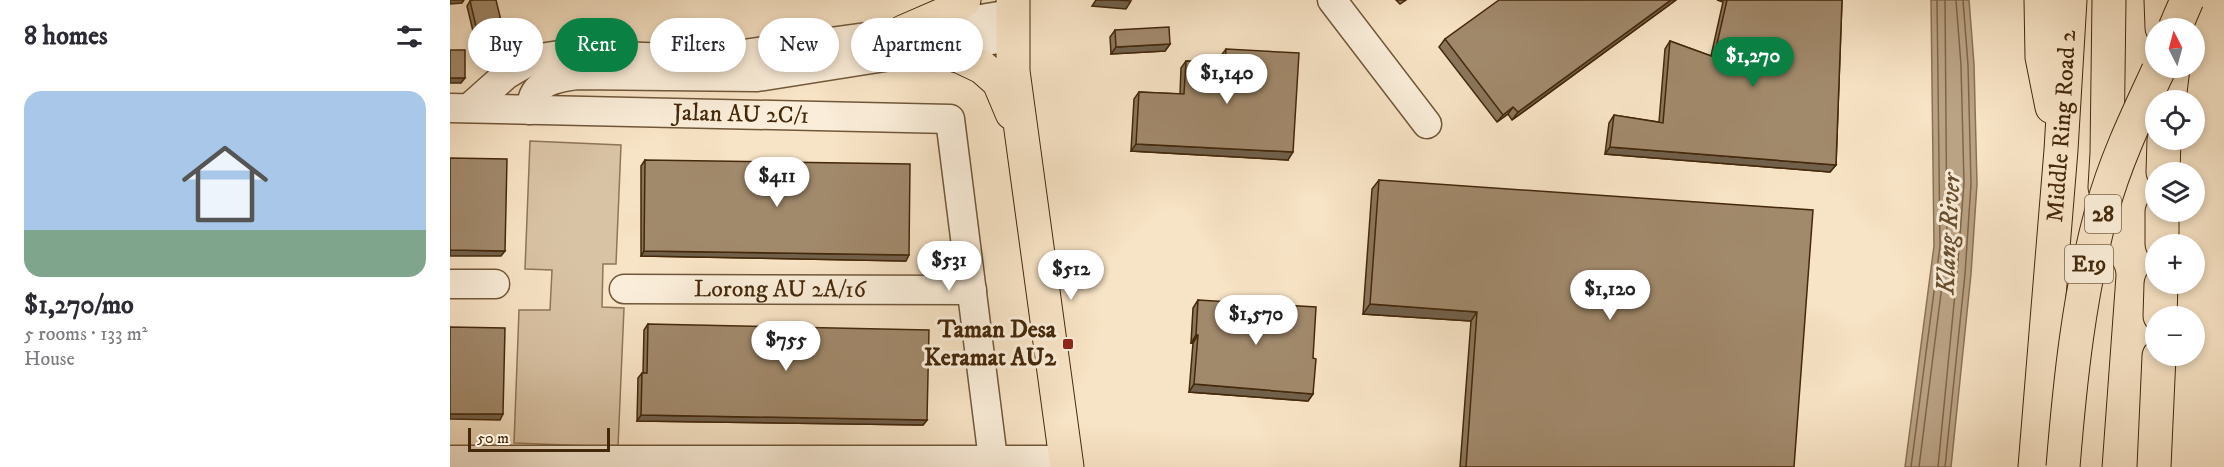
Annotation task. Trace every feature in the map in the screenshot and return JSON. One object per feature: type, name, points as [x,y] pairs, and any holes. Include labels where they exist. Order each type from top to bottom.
[{"type":"main road","points":[[941,18],[964,0]]},
{"type":"main road","points":[[2041,0],[2042,57],[2061,150]]},
{"type":"main road","name":"Middle Ring Road 2","points":[[2035,467],[2061,150],[2070,0]]},
{"type":"main road","name":"Middle Ring Road 2","points":[[2085,467],[2107,153],[2109,0]]},
{"type":"main road","points":[[2161,0],[2162,18]]},
{"type":"main road","points":[[2180,18],[2185,0]]},
{"type":"main road","points":[[1012,17],[1013,71],[1067,463]]},
{"type":"main road","points":[[983,68],[999,82],[1024,142]]},
{"type":"main road","name":"E19","points":[[2063,467],[2068,407],[2084,288],[2102,209],[2127,137],[2156,78]]},
{"type":"main road","points":[[2154,467],[2159,366]]},
{"type":"street","points":[[1332,0],[1427,124]]},
{"type":"street","name":"Jalan AU 2C/1","points":[[983,24],[1012,17]]},
{"type":"street","name":"Jalan AU 2C/1","points":[[460,108],[533,59],[566,54],[670,58],[851,46]]},
{"type":"street","name":"Jalan AU 2C/1","points":[[530,110],[534,94],[544,85],[559,77],[577,75],[757,77],[851,55]]},
{"type":"street","name":"Jalan AU 2C/1","points":[[460,108],[950,119],[972,290]]},
{"type":"street","points":[[450,284],[495,284]]},
{"type":"street","name":"Lorong AU 2A/16","points":[[624,289],[972,290]]},
{"type":"street","points":[[972,290],[994,463]]},
{"type":"street","points":[[450,460],[648,464],[1067,463]]},
{"type":"shaded area","points":[[530,141],[621,145],[616,264],[603,264],[602,307],[624,308],[618,447],[514,443],[519,310],[550,310],[552,270],[525,269]]},
{"type":"water","name":"Klang River","points":[[1931,0],[1969,0],[1974,64],[1977,184],[1971,274],[1951,467],[1905,467],[1934,246]]},
{"type":"building","points":[[496,0],[500,18],[474,18],[470,1]]},
{"type":"building","points":[[1499,0],[1671,0],[1518,112],[1513,107],[1503,115],[1445,39]]},
{"type":"building","points":[[1727,0],[1842,0],[1836,165],[1610,147],[1614,115],[1663,123],[1670,41],[1714,57]]},
{"type":"building","points":[[1169,27],[1170,44],[1116,47],[1115,30]]},
{"type":"building","points":[[1226,49],[1299,53],[1293,152],[1136,144],[1139,92],[1184,94],[1186,61],[1225,63]]},
{"type":"building","points":[[450,50],[465,50],[465,78],[450,78]]},
{"type":"building","points":[[450,158],[507,159],[505,251],[450,250]]},
{"type":"building","points":[[645,160],[910,164],[909,255],[644,251]]},
{"type":"building","points":[[1379,180],[1813,210],[1794,467],[1466,467],[1477,312],[1370,304]]},
{"type":"building","points":[[1198,300],[1316,307],[1313,394],[1194,384]]},
{"type":"building","points":[[648,324],[929,330],[927,420],[641,415],[642,373],[647,373]]},
{"type":"building","points":[[450,327],[505,328],[503,414],[450,414]]},
{"type":"place","name":"Taman Desa Keramat AU2","points":[[1068,344]]}]
